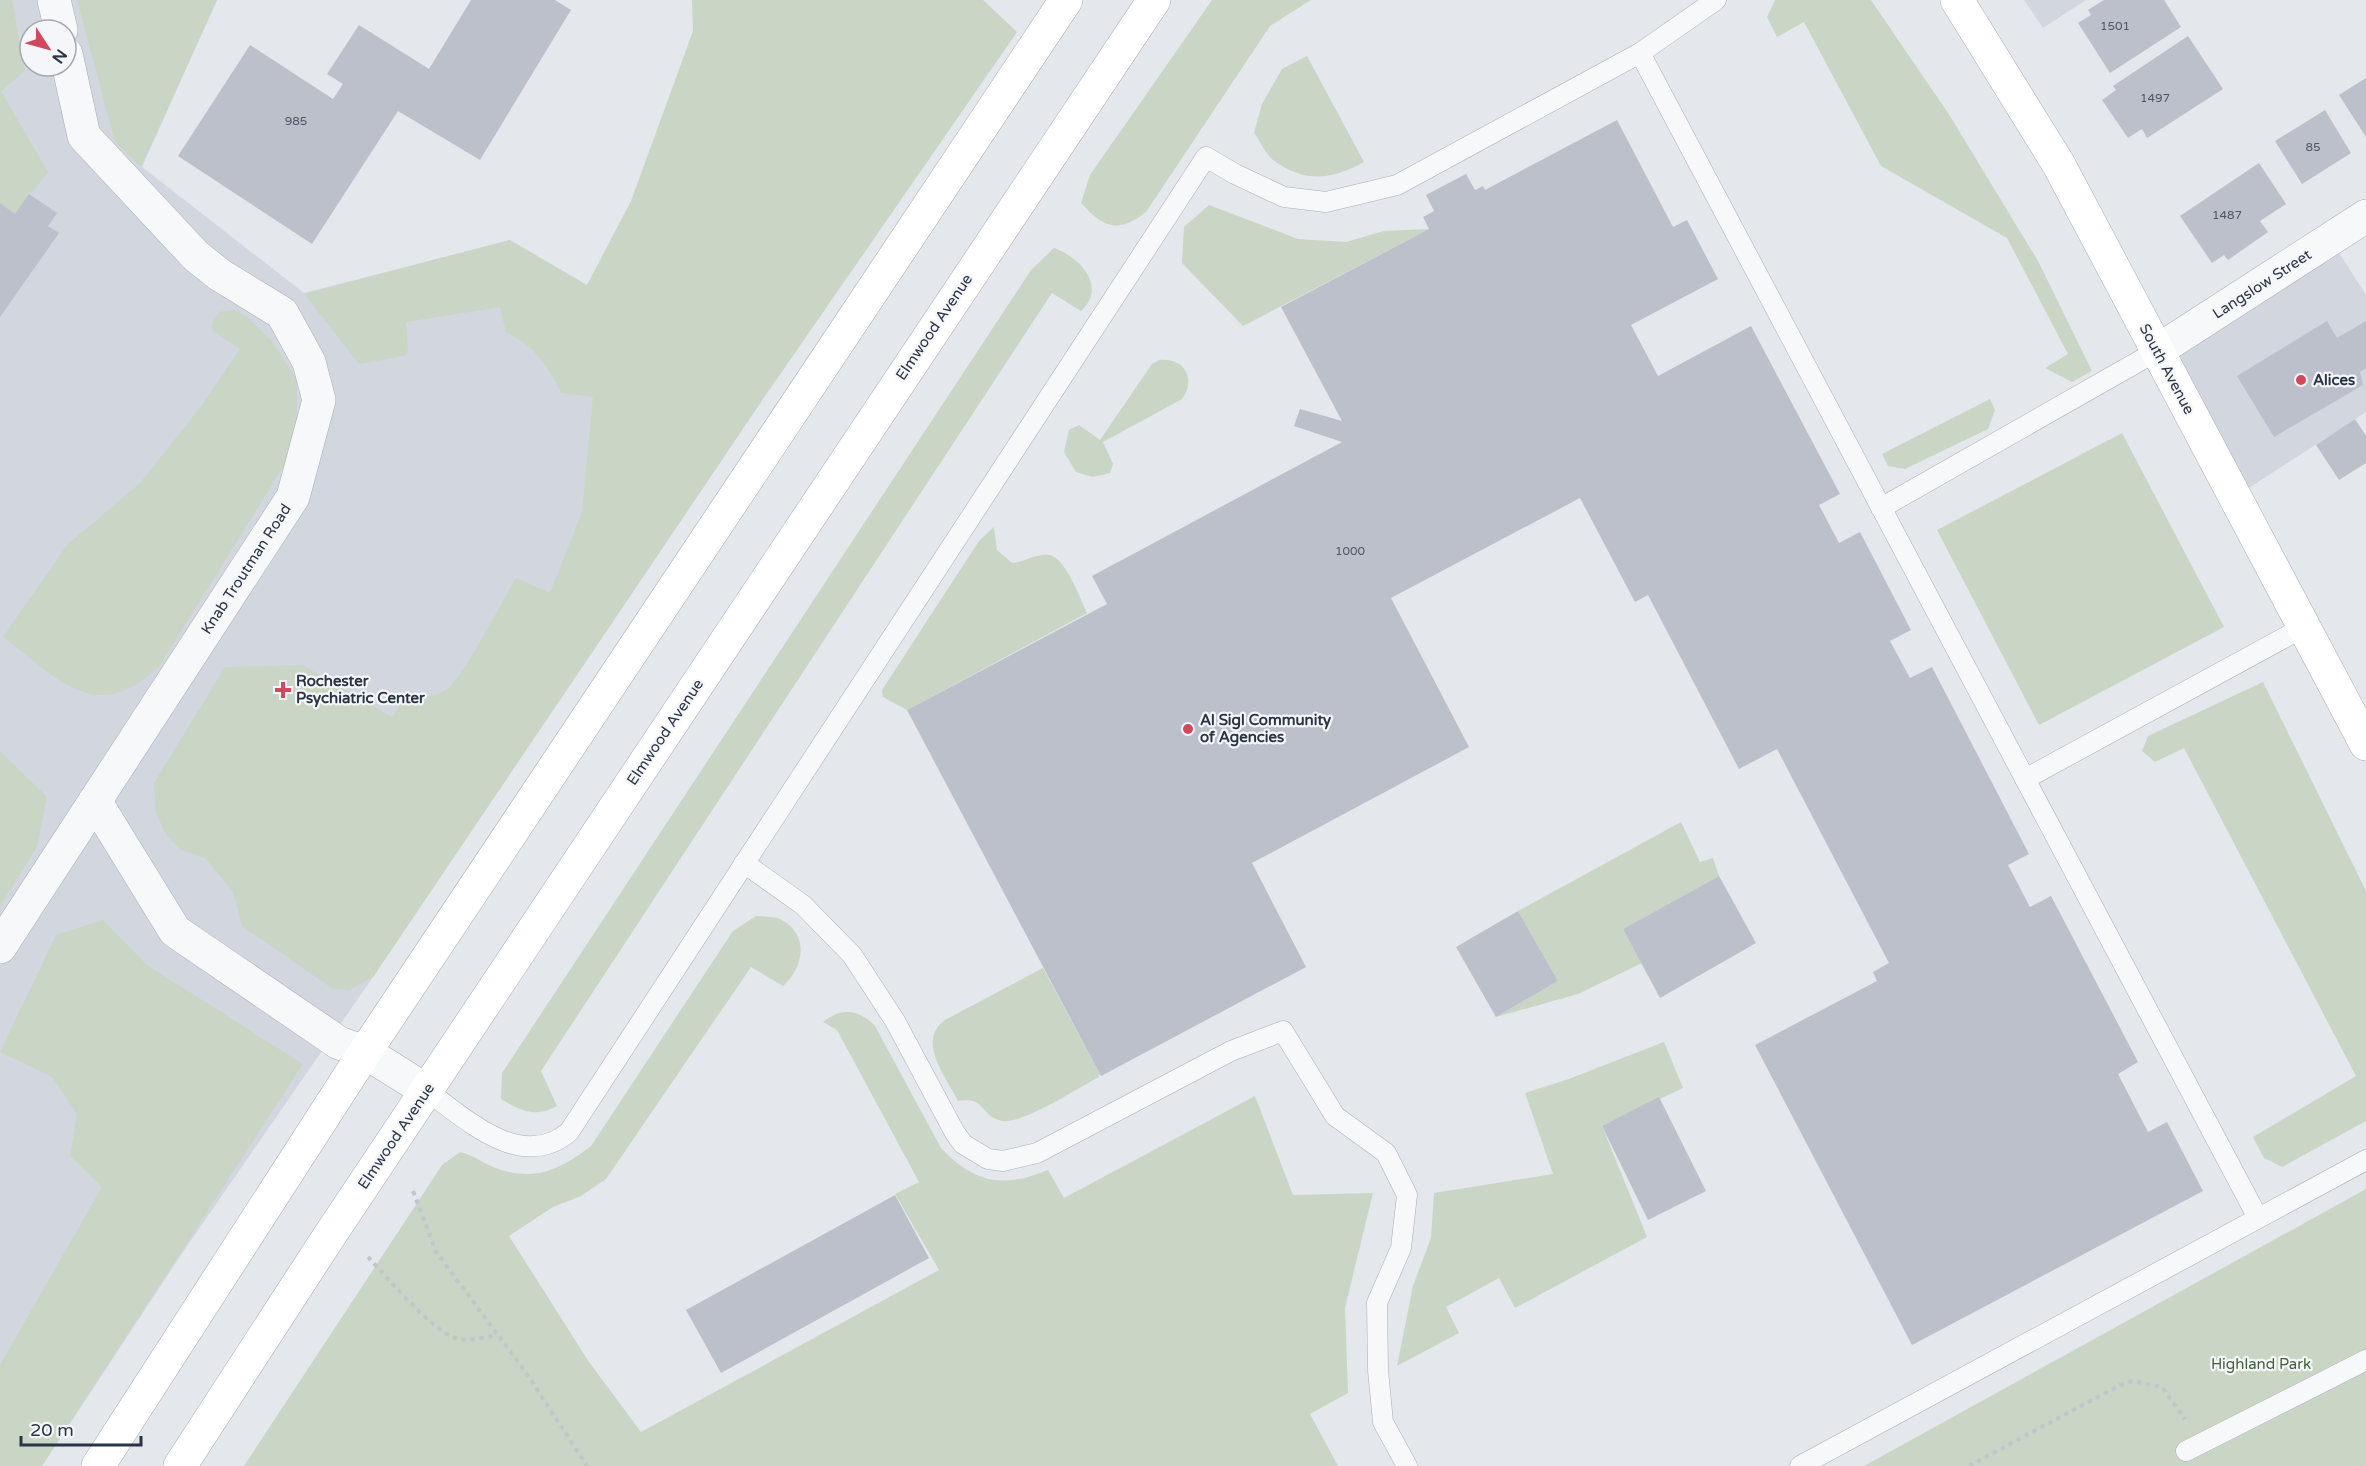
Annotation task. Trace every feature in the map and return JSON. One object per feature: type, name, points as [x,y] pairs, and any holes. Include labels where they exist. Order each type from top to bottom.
[{"type":"main road","name":"Elmwood Avenue","points":[[180,1466],[1154,0]]},
{"type":"main road","name":"South Avenue","points":[[1957,0],[2059,165],[2366,744]]},
{"type":"main road","points":[[98,1466],[365,1052],[1063,1]]},
{"type":"street","points":[[54,0],[58,18]]},
{"type":"street","name":"Knab Troutman Road","points":[[0,947],[293,497],[318,400],[309,362],[282,313],[220,275],[196,256],[84,136],[71,78]]},
{"type":"street","name":"Langslow Street","points":[[2157,351],[2366,216]]},
{"type":"street","points":[[95,801],[175,931],[339,1043],[365,1052],[427,1091]]},
{"type":"lane","points":[[427,1091],[482,1130],[511,1144],[541,1147],[560,1139],[578,1121],[1206,157],[1235,174],[1284,197],[1326,202],[1387,187],[1440,164],[1640,53],[1716,0]]},
{"type":"lane","points":[[1640,53],[2258,1218]]},
{"type":"lane","points":[[1881,508],[2157,351]]},
{"type":"lane","points":[[2025,779],[2304,627]]},
{"type":"lane","points":[[744,863],[803,905],[852,955],[895,1021],[955,1133],[974,1153],[988,1159],[1020,1159],[1037,1153],[1231,1051],[1283,1031],[1335,1116],[1386,1153],[1407,1195],[1401,1248],[1377,1303],[1378,1370],[1383,1422],[1407,1466]]},
{"type":"lane","points":[[1800,1466],[2366,1160]]},
{"type":"lane","points":[[2186,1451],[2366,1360]]},
{"type":"path","points":[[412,1191],[436,1252],[526,1374],[587,1466]]},
{"type":"path","points":[[368,1257],[438,1329],[456,1339],[472,1340],[497,1335]]},
{"type":"path","points":[[1969,1466],[2120,1384],[2133,1381],[2162,1388],[2172,1398],[2189,1425]]},
{"type":"shaded area","name":"Rochester Psychiatric Center","points":[[0,0],[217,0],[142,167],[304,293],[510,240],[761,402],[373,977],[185,1249],[42,1466],[0,1466]]},
{"type":"shaded area","points":[[2024,0],[2086,0],[2043,28]]},
{"type":"shaded area","points":[[2330,239],[2366,295],[2366,412],[2235,497],[2157,351]]},
{"type":"green space","points":[[0,0],[12,0],[18,33],[18,77],[1,91],[48,172],[15,214],[0,203]]},
{"type":"green space","points":[[77,0],[217,0],[141,167],[115,142]]},
{"type":"green space","points":[[692,0],[983,0],[1017,32],[761,402],[373,977],[349,990],[333,989],[242,926],[233,892],[205,858],[181,850],[167,836],[156,813],[154,783],[225,667],[302,665],[392,717],[410,691],[428,695],[446,690],[463,670],[516,578],[550,593],[582,512],[593,397],[561,393],[539,357],[516,337],[506,332],[500,307],[406,322],[408,351],[404,356],[359,364],[304,294],[510,240],[587,285],[631,201],[693,31]]},
{"type":"green space","points":[[1212,0],[1311,0],[1270,26],[1146,212],[1127,223],[1112,225],[1104,223],[1081,203],[1090,175]]},
{"type":"green space","points":[[1775,0],[1871,0],[1950,116],[2038,261],[2092,371],[2072,382],[2045,368],[2068,354],[2007,238],[1881,166],[1804,22],[1777,37],[1767,17]]},
{"type":"green space","points":[[1307,56],[1364,162],[1341,173],[1318,176],[1296,173],[1273,160],[1254,133],[1262,104],[1282,69]]},
{"type":"green space","points":[[1209,205],[1298,239],[1346,242],[1384,231],[1429,229],[1243,326],[1182,263],[1184,227]]},
{"type":"green space","points":[[1054,248],[1073,258],[1087,274],[1092,292],[1089,301],[1081,311],[1052,293],[541,1071],[557,1106],[542,1112],[528,1112],[501,1099],[502,1073],[1031,270]]},
{"type":"green space","points":[[234,310],[247,317],[271,340],[297,380],[297,427],[285,464],[160,665],[137,684],[116,693],[97,695],[78,690],[60,681],[3,637],[67,545],[140,483],[199,409],[240,349],[212,330],[212,323],[219,312]]},
{"type":"green space","points":[[1159,360],[1175,362],[1186,371],[1188,384],[1182,399],[1103,442],[1113,464],[1110,473],[1093,477],[1076,472],[1064,452],[1069,430],[1079,425],[1100,440],[1152,364]]},
{"type":"green space","points":[[1990,399],[1995,410],[1988,429],[1905,469],[1888,466],[1882,454]]},
{"type":"green space","points":[[2122,433],[2224,627],[2039,725],[1937,530]]},
{"type":"green space","points":[[994,527],[997,550],[1012,563],[1040,555],[1055,557],[1066,570],[1087,613],[907,710],[883,697],[882,690],[979,541]]},
{"type":"green space","points":[[2263,682],[2366,891],[2366,1121],[2282,1167],[2264,1158],[2253,1137],[2356,1076],[2184,748],[2155,762],[2142,751],[2148,736]]},
{"type":"green space","points":[[0,751],[47,797],[37,847],[0,906]]},
{"type":"green space","points":[[1681,822],[1700,862],[1713,858],[1719,876],[1623,929],[1642,963],[1578,994],[1496,1017],[1558,981],[1518,911]]},
{"type":"green space","points":[[756,916],[780,919],[790,925],[796,933],[801,951],[796,970],[790,978],[783,986],[751,967],[606,1179],[581,1196],[553,1207],[509,1236],[589,1362],[641,1432],[939,1270],[895,1194],[919,1182],[837,1030],[823,1022],[836,1014],[850,1012],[863,1016],[875,1026],[941,1148],[953,1160],[978,1175],[1003,1181],[1017,1180],[1048,1170],[1064,1198],[1255,1096],[1293,1195],[1373,1193],[1345,1308],[1348,1393],[1310,1414],[1338,1466],[244,1466],[442,1165],[460,1152],[507,1172],[533,1174],[545,1172],[568,1162],[591,1146],[733,931]]},
{"type":"green space","points":[[103,920],[147,965],[303,1064],[42,1466],[0,1466],[0,1365],[102,1187],[70,1156],[77,1114],[52,1077],[0,1052],[56,935]]},
{"type":"green space","points":[[1043,968],[1101,1076],[1098,1074],[1099,1077],[1023,1117],[1002,1121],[990,1115],[974,1101],[958,1101],[936,1059],[933,1038],[945,1020]]},
{"type":"green space","points":[[1664,1042],[1683,1088],[1602,1126],[1647,1237],[1515,1308],[1499,1278],[1446,1307],[1459,1333],[1397,1366],[1413,1286],[1431,1238],[1434,1193],[1553,1174],[1525,1093],[1566,1080]]},
{"type":"green space","name":"Highland Park","points":[[2366,1189],[2366,1466],[1864,1466]]},
{"type":"building","points":[[471,0],[555,0],[571,10],[480,160],[398,111],[312,244],[178,156],[250,45],[333,99],[343,84],[327,74],[359,25],[429,69]]},
{"type":"building","points":[[2104,0],[2164,0],[2181,27],[2110,73],[2078,23],[2091,15],[2088,10]]},
{"type":"building","points":[[2188,36],[2223,89],[2147,138],[2142,129],[2128,138],[2102,100],[2116,90],[2113,86]]},
{"type":"building","points":[[2366,78],[2366,137],[2339,95]]},
{"type":"building","points":[[2325,110],[2351,153],[2302,184],[2275,141]]},
{"type":"building","name":"Al Sigl Community of Agencies","points":[[1617,120],[1673,227],[1687,220],[1718,279],[1631,325],[1658,376],[1751,326],[1840,494],[1819,505],[1839,543],[1860,532],[1911,630],[1890,641],[1910,678],[1932,667],[2029,854],[2008,865],[2030,907],[2051,896],[2138,1062],[2118,1074],[2148,1132],[2167,1122],[2203,1191],[1912,1345],[1755,1045],[1877,981],[1873,972],[1889,963],[1777,749],[1739,769],[1648,595],[1635,602],[1580,498],[1391,598],[1469,747],[1252,863],[1306,967],[1101,1076],[907,710],[1107,604],[1092,576],[1342,442],[1294,426],[1300,409],[1342,421],[1281,307],[1429,229],[1423,217],[1434,211],[1426,195],[1466,174],[1475,190],[1483,186],[1485,190]]},
{"type":"building","points":[[2259,163],[2286,204],[2260,221],[2268,232],[2228,260],[2224,255],[2212,263],[2180,216]]},
{"type":"building","points":[[29,194],[57,213],[48,226],[59,233],[0,317],[0,203],[15,214]]},
{"type":"building","name":"Alices","points":[[2327,321],[2337,338],[2366,321],[2366,368],[2360,372],[2363,385],[2274,437],[2237,376]]},
{"type":"building","points":[[2355,419],[2366,436],[2366,463],[2339,480],[2316,445]]},
{"type":"building","points":[[1719,876],[1756,943],[1660,998],[1623,929]]},
{"type":"building","points":[[1518,911],[1558,981],[1496,1017],[1456,947]]},
{"type":"building","points":[[1659,1097],[1706,1191],[1648,1220],[1602,1126]]},
{"type":"building","points":[[895,1195],[929,1258],[721,1373],[686,1310]]},
{"type":"place","name":"Alices","points":[[2301,380]]},
{"type":"place","name":"Rochester Psychiatric Center","points":[[283,690]]},
{"type":"place","name":"Al Sigl Community of Agencies","points":[[1188,729]]}]
